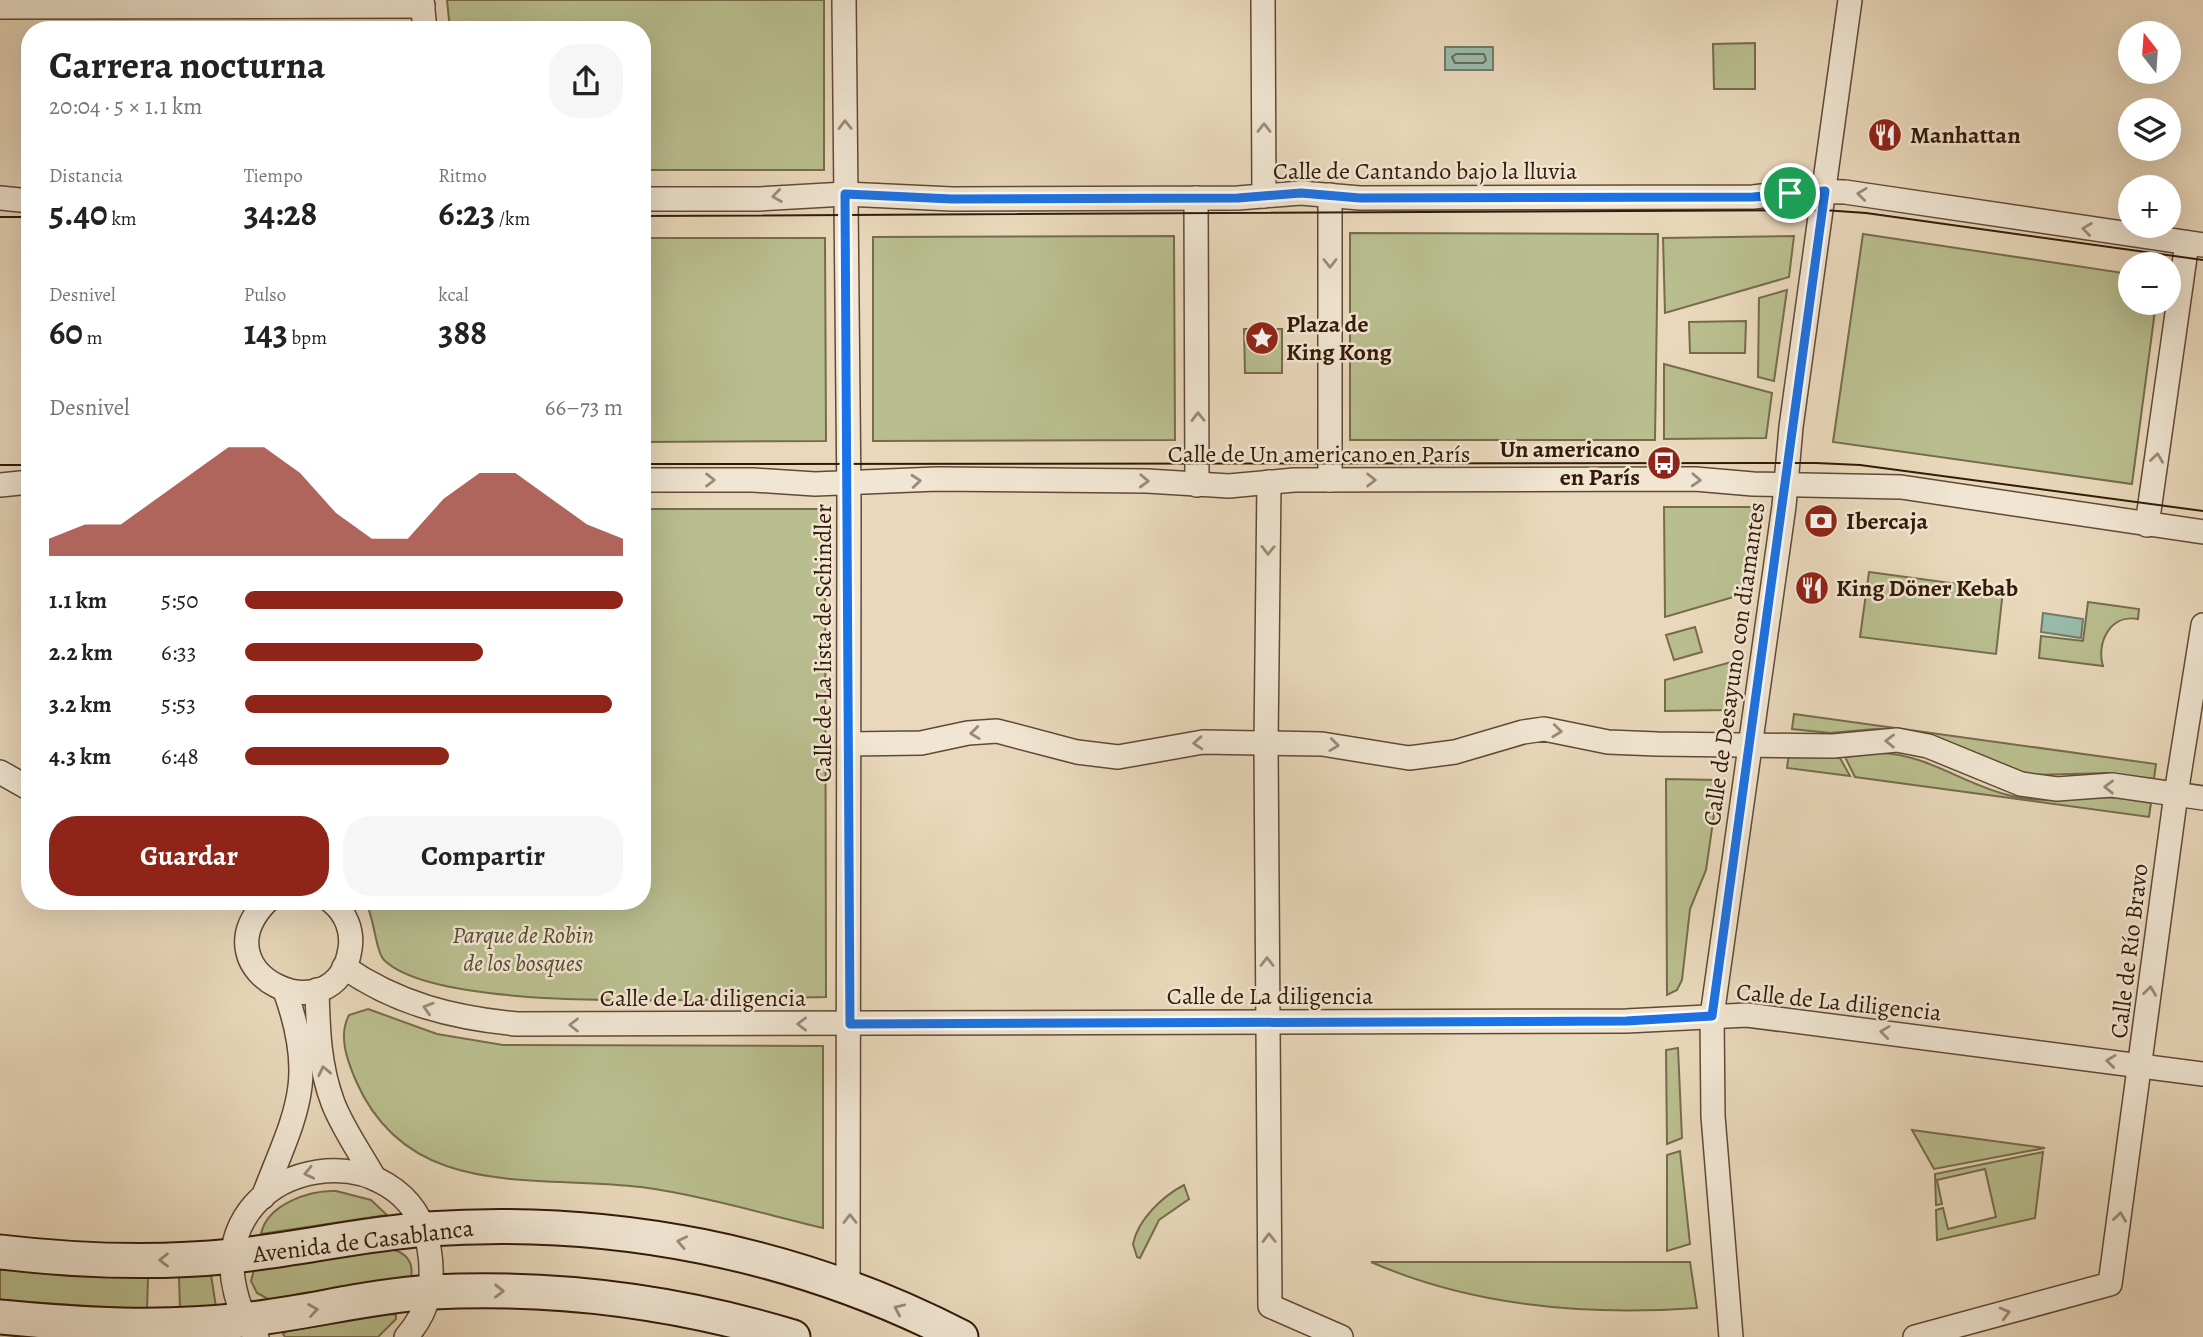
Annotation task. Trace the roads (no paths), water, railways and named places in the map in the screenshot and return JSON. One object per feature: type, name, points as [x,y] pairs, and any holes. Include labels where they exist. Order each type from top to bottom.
[{"type":"main road","name":"Avenida de Casablanca","points":[[0,1252],[111,1261],[232,1256],[424,1229],[534,1227],[630,1234],[757,1258],[848,1287],[961,1337]]},
{"type":"main road","points":[[0,1317],[145,1326],[251,1328],[430,1293],[529,1291],[622,1298],[713,1315],[793,1337]]},
{"type":"street","name":"Calle de La lista de Schindler","points":[[844,0],[850,1024],[848,1287]]},
{"type":"street","points":[[1264,0],[1264,196]]},
{"type":"street","name":"Calle de Desayuno con diamantes","points":[[1731,1337],[1713,1116],[1712,1016],[1726,903],[1751,745],[1786,485],[1791,427],[1850,0]]},
{"type":"street","points":[[0,7],[422,3],[424,21]]},
{"type":"street","name":"Calle de Cantando bajo la lluvia","points":[[651,199],[759,199],[845,194],[952,199],[1196,198],[1301,193],[1360,198],[1753,197],[1825,191],[2195,244]]},
{"type":"street","points":[[1330,480],[1331,195]]},
{"type":"street","points":[[0,198],[21,200]]},
{"type":"street","points":[[1196,198],[1197,485]]},
{"type":"street","points":[[2147,526],[2195,244]]},
{"type":"street","name":"Calle de Un americano en París","points":[[651,480],[848,484],[945,480],[1147,481],[1229,486],[1330,480],[1655,479],[1901,487],[2123,519],[2147,526],[2203,532]]},
{"type":"street","points":[[1269,482],[1266,745],[1270,1307],[1341,1337]]},
{"type":"street","points":[[0,485],[21,483]]},
{"type":"street","name":"Calle de Río Bravo","points":[[1916,1337],[2110,1284],[2176,794],[2203,625]]},
{"type":"street","points":[[849,744],[921,743],[990,731],[1118,757],[1203,742],[1341,746],[1409,758],[1455,752],[1523,732],[1544,729],[1624,743],[1833,746],[1898,740],[1928,746],[2021,784],[2057,789],[2112,785],[2203,798]]},
{"type":"street","points":[[0,772],[21,784]]},
{"type":"street","points":[[261,910],[249,929],[248,951],[257,972],[274,987],[285,991],[317,990],[330,984],[344,967],[351,949],[350,930],[340,910]]},
{"type":"street","name":"Calle de La diligencia","points":[[344,967],[373,986],[409,1002],[452,1015],[495,1022],[1267,1023],[1626,1021],[1712,1016],[1772,1018],[2203,1074]]},
{"type":"street","points":[[317,990],[319,1040],[329,1091],[337,1112],[375,1179]]},
{"type":"street","points":[[251,1328],[234,1286],[232,1256],[238,1229],[263,1197],[294,1124],[300,1096],[299,1045],[285,991]]},
{"type":"street","points":[[263,1197],[287,1179],[320,1171],[344,1170],[375,1179],[413,1208],[424,1229],[432,1268],[430,1293],[424,1314],[406,1337]]},
{"type":"water","points":[[1445,47],[1493,47],[1493,70],[1445,70]]},
{"type":"water","points":[[2043,613],[2083,619],[2081,638],[2041,632]]},
{"type":"tram line","points":[[651,216],[1823,210],[1866,213],[2203,260]]},
{"type":"tram line","points":[[0,217],[21,217]]},
{"type":"tram line","points":[[651,464],[1816,463],[1860,465],[2203,511]]},
{"type":"tram line","points":[[0,465],[21,465]]},
{"type":"place","name":"Manhattan","points":[[1885,135]]},
{"type":"place","name":"Plaza de King Kong","points":[[1262,338]]},
{"type":"place","name":"Un americano en París","points":[[1664,463]]},
{"type":"place","name":"Ibercaja","points":[[1821,521]]},
{"type":"place","name":"King Döner Kebab","points":[[1812,588]]},
{"type":"park label","name":"Parque de Robin de los bosques","points":[[523,949]]}]
